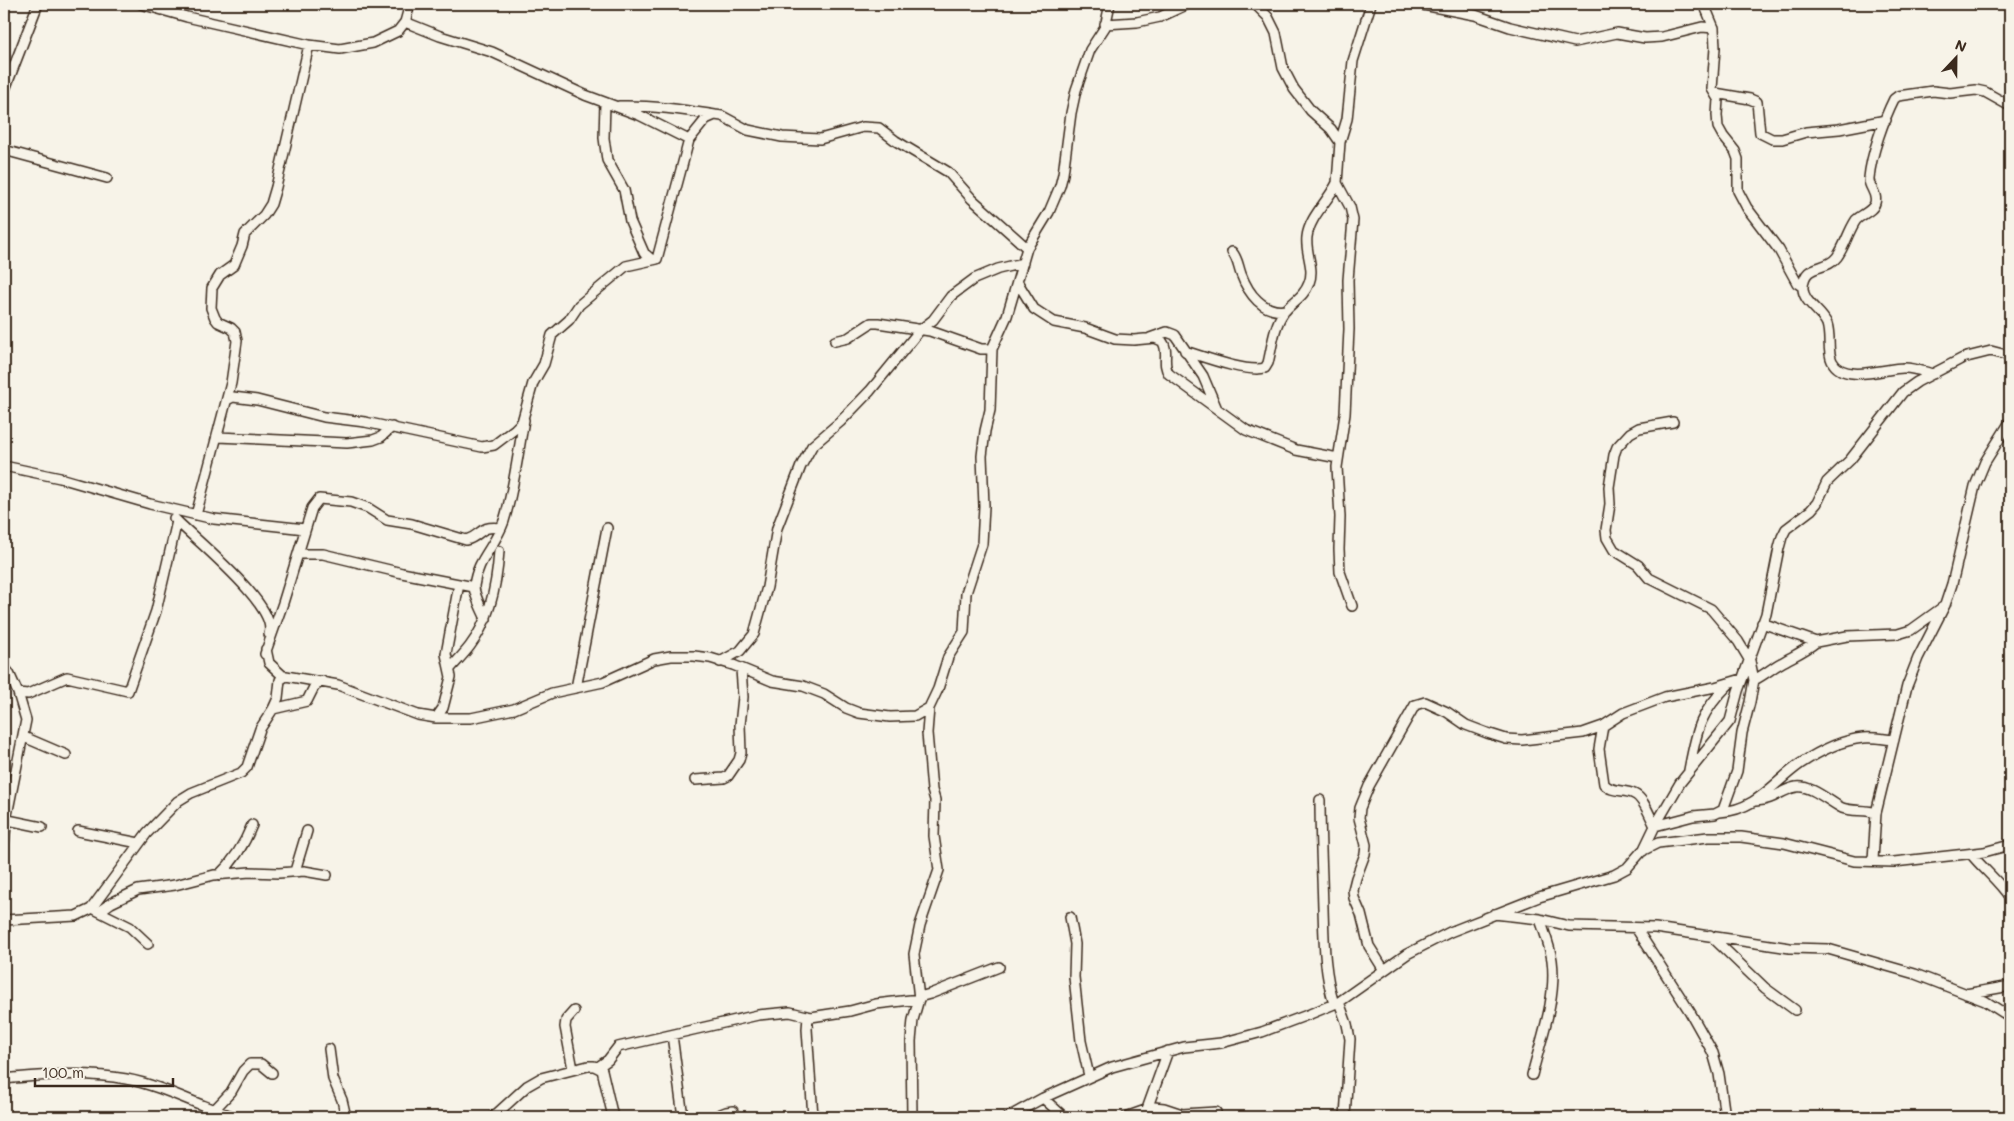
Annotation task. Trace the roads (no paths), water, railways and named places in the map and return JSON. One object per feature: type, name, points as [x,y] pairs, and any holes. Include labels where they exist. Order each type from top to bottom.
[{"type":"street","points":[[4,92],[38,4]]},
{"type":"street","points":[[141,4],[187,17],[309,45],[340,49],[358,47],[398,31],[404,22],[410,4]]},
{"type":"street","points":[[912,1117],[912,1041],[919,998],[914,954],[915,942],[939,870],[934,836],[935,800],[932,790],[927,725],[929,708],[938,689],[948,657],[964,632],[966,593],[982,544],[984,506],[982,456],[990,410],[992,349],[1007,316],[1027,248],[1049,212],[1060,186],[1076,90],[1090,50],[1105,24],[1110,4]]},
{"type":"street","points":[[1105,24],[1137,22],[1160,17],[1188,4]]},
{"type":"street","points":[[1255,4],[1268,17],[1276,33],[1283,68],[1294,89],[1311,111],[1331,129],[1340,142]]},
{"type":"street","points":[[1185,351],[1232,365],[1259,370],[1265,368],[1268,363],[1278,325],[1286,310],[1302,296],[1310,281],[1312,272],[1307,236],[1314,219],[1337,183],[1340,142],[1347,119],[1353,61],[1371,4]]},
{"type":"street","points":[[1418,4],[1475,15],[1510,27],[1576,42],[1617,33],[1632,37],[1654,37],[1702,27],[1714,28]]},
{"type":"street","points":[[1704,4],[1716,35],[1711,82],[1712,89],[1718,99],[1716,115],[1718,127],[1735,151],[1738,159],[1738,191],[1779,250],[1796,283],[1802,287],[1805,296],[1824,318],[1828,326],[1831,360],[1834,365],[1852,373],[1880,372],[1902,368],[1933,374]]},
{"type":"street","points":[[404,22],[440,36],[492,52],[533,72],[639,115],[689,140]]},
{"type":"street","points":[[196,516],[232,383],[237,340],[235,332],[231,328],[218,322],[215,318],[211,308],[212,288],[220,276],[234,265],[247,230],[264,215],[271,204],[309,45]]},
{"type":"street","points":[[1802,287],[1809,271],[1813,268],[1827,265],[1837,257],[1855,222],[1875,204],[1876,198],[1869,183],[1872,160],[1894,99],[1906,94],[1976,90],[1985,92],[2010,106]]},
{"type":"street","points":[[1715,93],[1757,102],[1760,133],[1772,139],[1816,130],[1833,130],[1886,120]]},
{"type":"street","points":[[610,104],[657,106],[679,111],[722,116],[748,130],[782,137],[820,139],[863,127],[879,128],[896,141],[948,172],[972,199],[1027,248]]},
{"type":"street","points":[[610,104],[604,138],[607,160],[624,190],[630,221],[644,253],[652,260]]},
{"type":"street","points":[[486,618],[474,587],[480,562],[490,551],[500,528],[510,491],[533,382],[544,364],[552,335],[569,320],[579,305],[616,273],[626,266],[657,259],[689,140],[706,119],[715,115]]},
{"type":"street","points":[[4,150],[107,178]]},
{"type":"street","points":[[1337,183],[1350,207],[1353,220],[1348,280],[1350,329],[1345,414],[1338,458],[1340,572],[1352,606]]},
{"type":"street","points":[[1232,252],[1236,257],[1247,286],[1262,304],[1273,311],[1286,310]]},
{"type":"street","points":[[720,662],[740,651],[754,634],[767,587],[777,528],[801,466],[812,446],[840,422],[870,391],[920,330],[932,320],[959,289],[998,269],[1023,263]]},
{"type":"street","points":[[1018,283],[1034,309],[1054,322],[1085,328],[1115,339],[1147,340],[1155,338],[1162,341],[1166,349],[1164,365],[1168,374],[1246,430],[1278,444],[1317,455],[1338,458]]},
{"type":"street","points":[[835,341],[848,338],[871,323],[930,332],[981,349],[992,349]]},
{"type":"street","points":[[1147,340],[1161,332],[1171,332],[1203,376],[1218,411]]},
{"type":"street","points":[[1008,1117],[1089,1076],[1140,1058],[1168,1051],[1220,1043],[1262,1032],[1336,1003],[1407,954],[1450,932],[1539,897],[1614,875],[1627,868],[1642,851],[1680,783],[1730,721],[1742,679],[1750,661],[1769,603],[1779,548],[1786,529],[1811,510],[1817,503],[1827,482],[1847,463],[1877,426],[1896,398],[1903,392],[1963,358],[1991,351],[2010,356]]},
{"type":"street","points":[[227,400],[233,398],[257,400],[324,417],[392,427],[437,438],[488,446],[494,445],[515,429],[525,417]]},
{"type":"street","points":[[1673,422],[1639,428],[1630,432],[1617,447],[1609,487],[1610,504],[1606,530],[1607,538],[1614,550],[1638,565],[1649,578],[1711,609],[1738,641],[1750,661],[1754,680],[1742,733],[1737,771],[1723,810],[1720,812]]},
{"type":"street","points":[[1873,860],[1876,813],[1907,686],[1918,658],[1945,605],[1952,584],[1974,486],[1984,462],[2010,422]]},
{"type":"street","points":[[218,437],[356,442],[374,440],[381,437],[392,427]]},
{"type":"street","points":[[4,466],[60,478],[214,520],[281,525],[305,529]]},
{"type":"street","points":[[266,654],[299,554],[305,529],[316,502],[325,498],[351,502],[368,508],[387,520],[422,526],[466,540],[471,539],[486,527],[500,528]]},
{"type":"street","points":[[161,507],[236,576],[265,611],[271,626],[266,654],[269,663],[284,677]]},
{"type":"street","points":[[18,693],[28,694],[67,677],[128,691],[156,611],[177,521]]},
{"type":"street","points":[[576,688],[607,528]]},
{"type":"street","points":[[450,669],[471,645],[486,618],[490,607],[499,551]]},
{"type":"street","points":[[299,554],[323,554],[402,573],[474,587]]},
{"type":"street","points":[[436,718],[443,708],[451,677],[446,654],[459,584]]},
{"type":"street","points":[[1754,680],[1808,649],[1816,642],[1847,636],[1898,634],[1911,630],[1945,605]]},
{"type":"street","points":[[1762,623],[1816,642]]},
{"type":"street","points":[[4,920],[76,916],[91,909],[139,843],[178,801],[191,793],[241,772],[247,767],[260,730],[278,698],[279,683],[284,677],[291,676],[322,681],[365,694],[418,715],[436,718],[471,718],[514,709],[546,695],[603,682],[661,658],[694,656],[710,658],[772,681],[815,690],[846,708],[859,713],[890,717],[915,716],[929,708]]},
{"type":"street","points":[[4,667],[9,673],[26,713],[24,737],[7,815],[8,820],[4,844]]},
{"type":"street","points":[[695,780],[724,778],[728,776],[739,760],[742,743],[740,725],[743,697],[741,669]]},
{"type":"street","points":[[1384,970],[1369,946],[1361,914],[1354,898],[1353,890],[1366,846],[1359,818],[1360,808],[1366,791],[1415,705],[1425,702],[1448,712],[1466,725],[1506,740],[1522,740],[1583,733],[1603,726],[1623,713],[1665,696],[1742,679]]},
{"type":"street","points":[[273,709],[307,701],[314,687],[322,681]]},
{"type":"street","points":[[1689,772],[1696,735],[1704,713],[1712,700],[1730,683]]},
{"type":"street","points":[[1603,726],[1599,749],[1604,784],[1612,790],[1633,793],[1638,796],[1655,826]]},
{"type":"street","points":[[24,737],[66,755]]},
{"type":"street","points":[[1655,826],[1693,816],[1738,810],[1756,801],[1800,764],[1837,744],[1865,738],[1894,740]]},
{"type":"street","points":[[1756,801],[1768,800],[1782,792],[1799,786],[1826,798],[1844,809],[1876,813]]},
{"type":"street","points":[[1320,800],[1320,870],[1325,967],[1328,986],[1347,1024],[1350,1039],[1345,1117]]},
{"type":"street","points":[[8,820],[42,828]]},
{"type":"street","points":[[218,875],[233,862],[252,824]]},
{"type":"street","points":[[78,831],[139,843]]},
{"type":"street","points":[[295,871],[307,831]]},
{"type":"street","points":[[1642,851],[1658,842],[1708,837],[1741,837],[1784,843],[1854,861],[1894,862],[1971,854],[2010,845]]},
{"type":"street","points":[[1971,854],[1988,875],[2007,891],[2010,898]]},
{"type":"street","points":[[100,911],[111,903],[138,890],[175,885],[218,875],[295,871],[327,875]]},
{"type":"street","points":[[91,909],[100,911],[130,928],[148,944]]},
{"type":"street","points":[[1492,914],[1540,919],[1569,926],[1655,928],[1790,948],[1828,949],[1898,968],[1985,1001],[2010,1017]]},
{"type":"street","points":[[1070,917],[1075,944],[1074,978],[1081,1041],[1089,1076]]},
{"type":"street","points":[[1532,1075],[1550,1003],[1552,974],[1549,945],[1540,919]]},
{"type":"street","points":[[1636,928],[1690,1012],[1713,1053],[1719,1074],[1724,1117]]},
{"type":"street","points":[[1709,935],[1765,988],[1794,1010]]},
{"type":"street","points":[[598,1067],[608,1060],[618,1047],[758,1015],[790,1012],[808,1017],[919,998],[999,967]]},
{"type":"street","points":[[1966,994],[2010,986]]},
{"type":"street","points":[[573,1069],[565,1027],[566,1020],[574,1011]]},
{"type":"street","points":[[808,1017],[807,1029],[814,1117]]},
{"type":"street","points":[[672,1035],[683,1117]]},
{"type":"street","points":[[329,1049],[333,1079],[342,1100],[346,1117]]},
{"type":"street","points":[[1147,1109],[1168,1051]]},
{"type":"street","points":[[219,1114],[242,1071],[250,1064],[261,1064],[272,1073]]},
{"type":"street","points":[[493,1117],[527,1086],[536,1081],[573,1069],[594,1066],[602,1070],[605,1078],[612,1117]]},
{"type":"street","points":[[4,1079],[43,1075],[82,1075],[126,1079],[166,1090],[219,1114],[235,1117]]},
{"type":"street","points":[[1043,1098],[1064,1117]]},
{"type":"street","points":[[1126,1117],[1154,1107],[1191,1115],[1216,1112]]},
{"type":"street","points":[[713,1117],[733,1111]]}]
